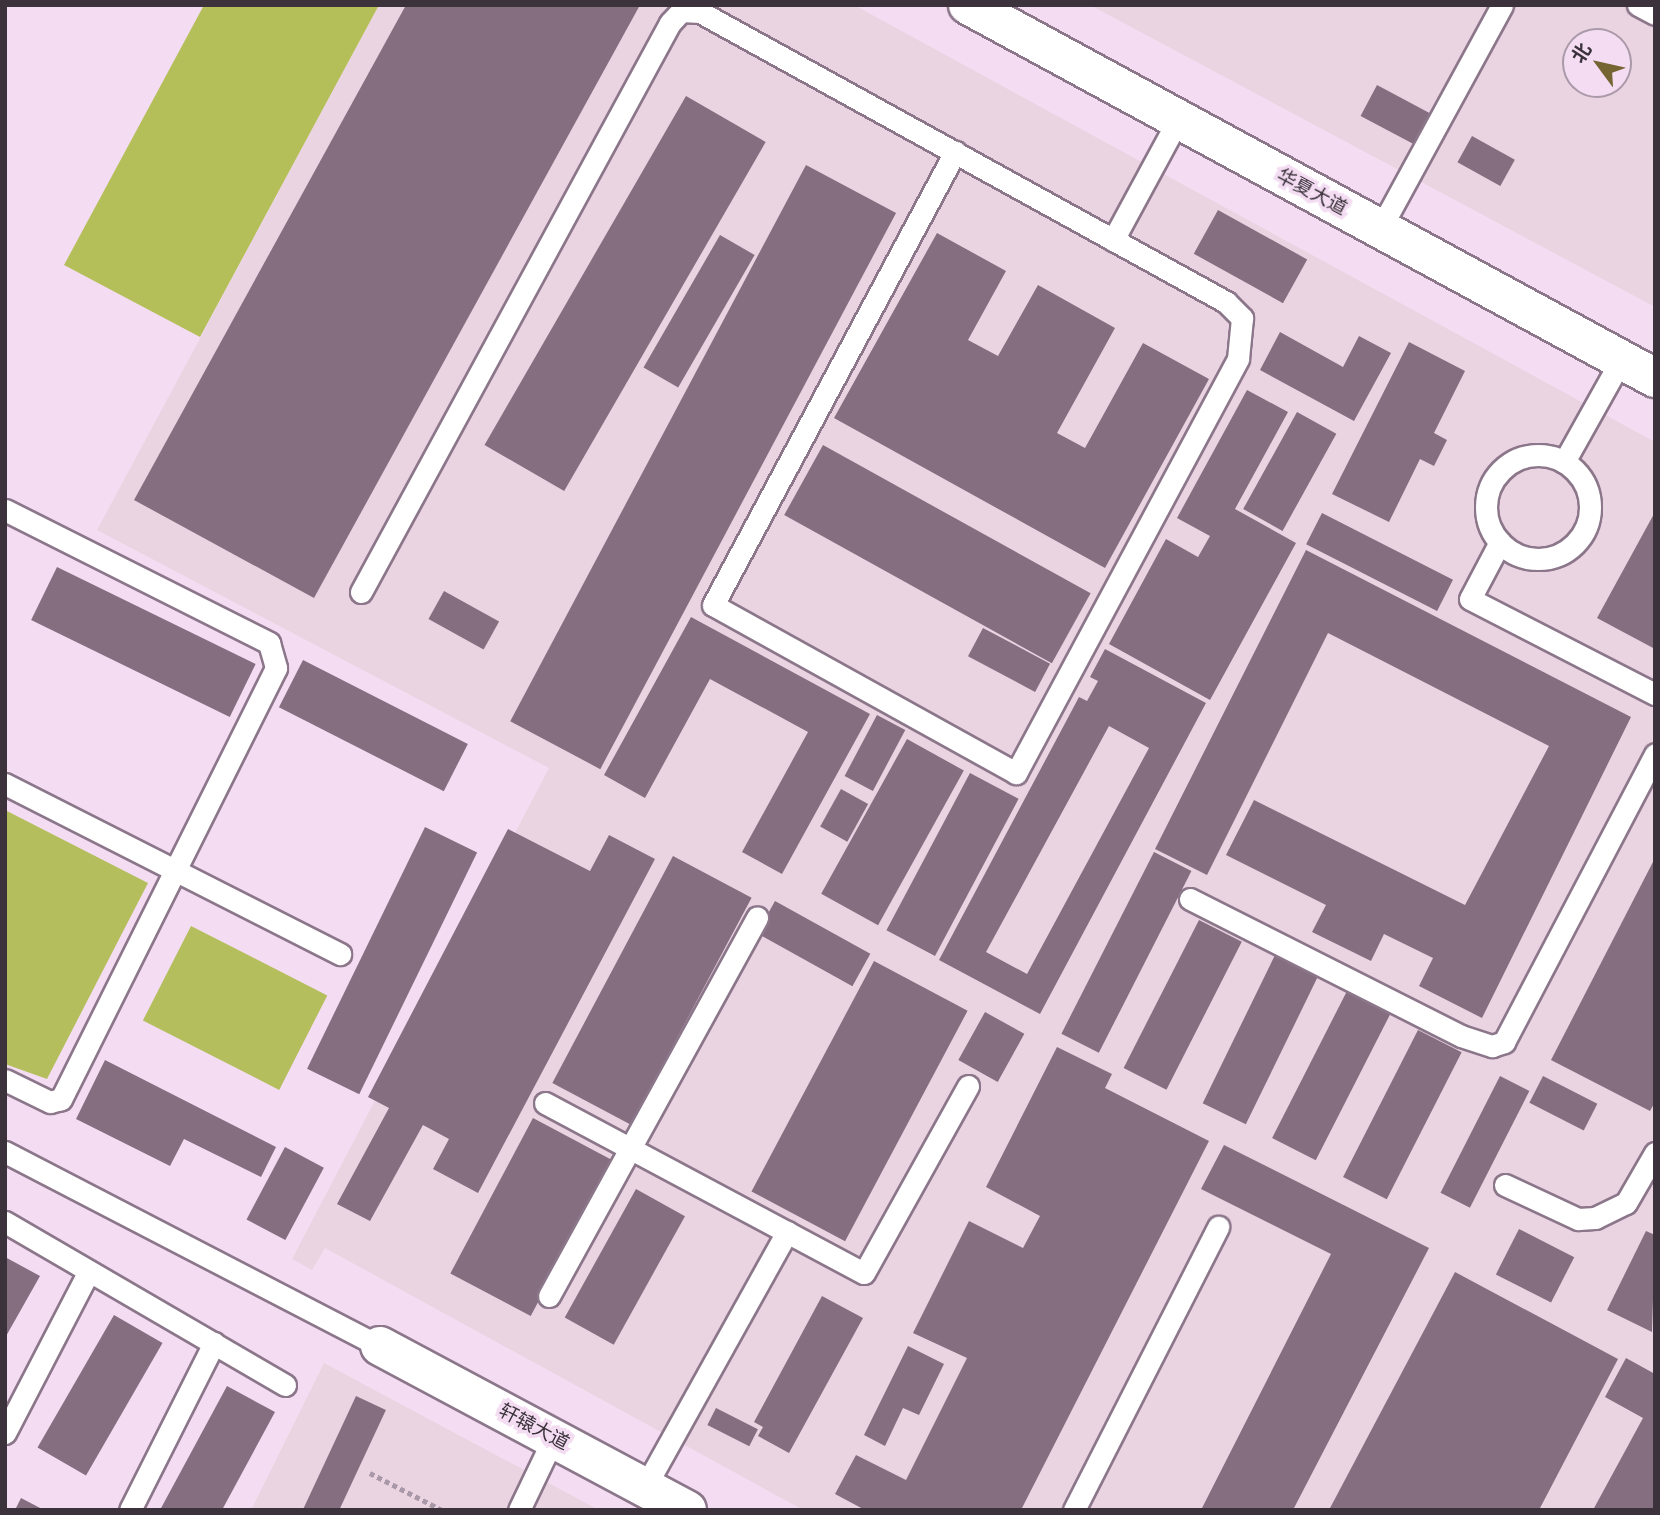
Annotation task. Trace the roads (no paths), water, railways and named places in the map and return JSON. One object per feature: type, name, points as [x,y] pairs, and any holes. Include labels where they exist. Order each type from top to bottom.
[{"type":"street","name":"华夏大道","points":[[968,5],[1655,378]]},
{"type":"street","name":"轩辕大道","points":[[380,1346],[687,1510]]},
{"type":"lane","points":[[1380,229],[1502,5]]},
{"type":"lane","points":[[1638,5],[1655,14]]},
{"type":"lane","points":[[361,592],[670,23],[681,12],[700,12],[955,152],[1226,302],[1242,318],[1243,338],[1238,359],[1016,773],[713,605],[955,152]]},
{"type":"lane","points":[[1113,240],[1178,120]]},
{"type":"lane","points":[[1564,461],[1621,360]]},
{"type":"lane","points":[[1549,456],[1564,461],[1587,488],[1591,506],[1579,540],[1548,558],[1513,552],[1500,542],[1487,513],[1493,481],[1503,468],[1525,457],[1549,456]]},
{"type":"lane","points":[[5,510],[269,643],[276,655],[272,681],[61,1099],[50,1102],[5,1080]]},
{"type":"lane","points":[[1500,542],[1470,599],[1655,694]]},
{"type":"lane","points":[[1191,899],[1461,1036],[1492,1046],[1504,1042],[1655,754]]},
{"type":"lane","points":[[5,784],[340,954]]},
{"type":"lane","points":[[549,1296],[757,917]]},
{"type":"lane","points":[[545,1103],[864,1273],[968,1086]]},
{"type":"lane","points":[[5,1152],[380,1346]]},
{"type":"lane","points":[[1506,1185],[1578,1219],[1595,1219],[1626,1203],[1655,1153]]},
{"type":"lane","points":[[5,1222],[285,1385]]},
{"type":"lane","points":[[1074,1510],[1218,1227]]},
{"type":"lane","points":[[645,1487],[787,1232]]},
{"type":"lane","points":[[5,1433],[89,1271]]},
{"type":"lane","points":[[130,1510],[214,1343]]},
{"type":"lane","points":[[519,1510],[554,1437]]}]
